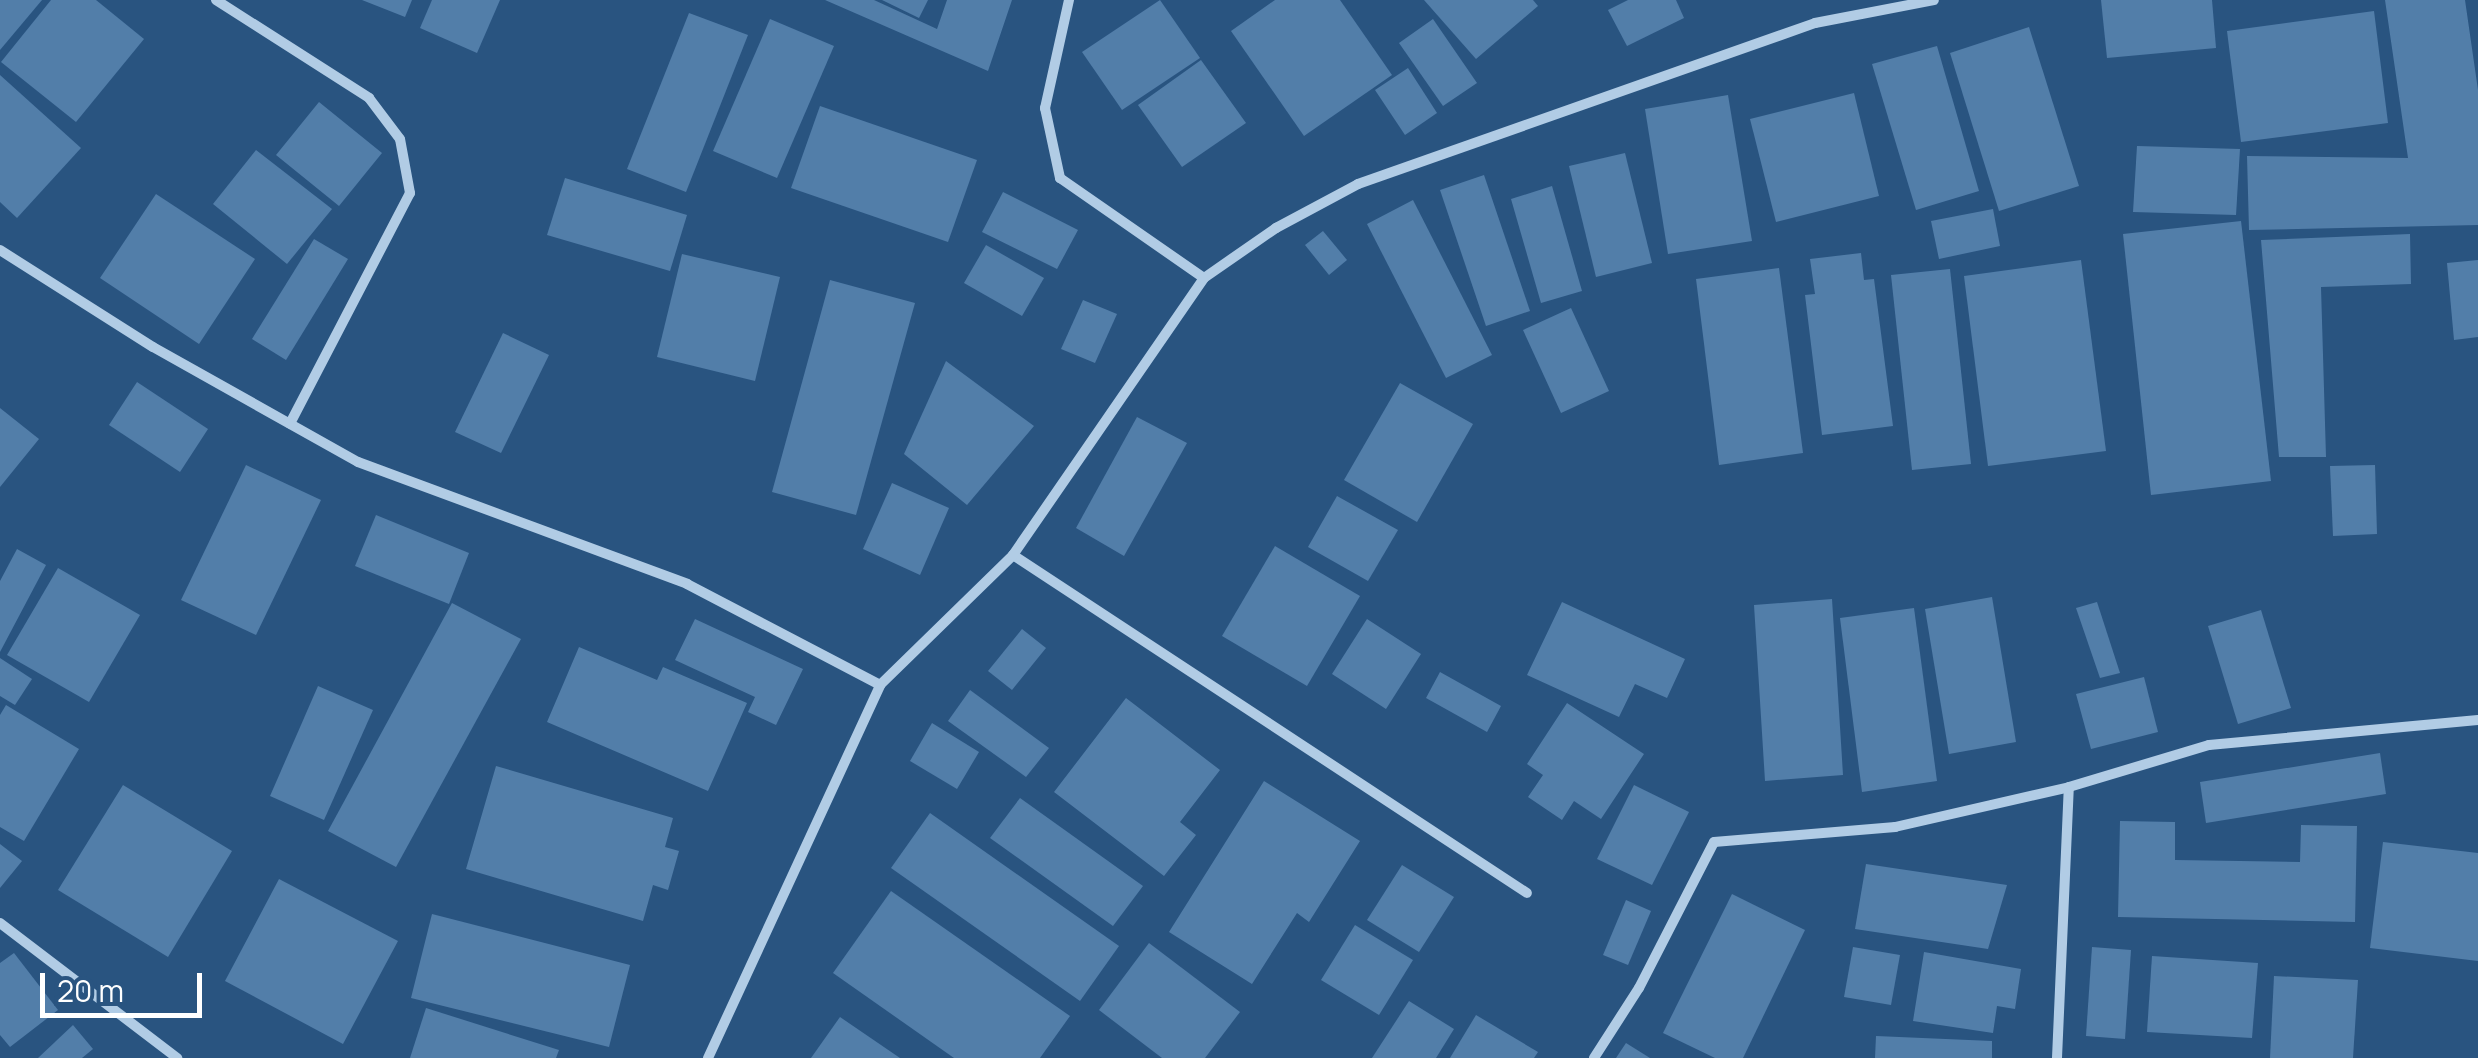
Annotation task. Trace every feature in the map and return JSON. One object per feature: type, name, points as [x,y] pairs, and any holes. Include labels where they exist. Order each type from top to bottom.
[{"type":"street","points":[[216,0],[369,98],[400,140],[407,175],[410,193],[290,424]]},
{"type":"street","points":[[1068,0],[1044,108],[1060,178],[1204,278]]},
{"type":"street","points":[[708,1058],[880,685],[1013,555],[1204,278],[1276,228],[1358,184],[1816,23],[1934,0]]},
{"type":"street","points":[[0,250],[358,462],[686,584],[880,685]]},
{"type":"street","points":[[1013,555],[1527,894]]},
{"type":"street","points":[[1594,1058],[1640,988],[1714,842],[1895,827],[2070,788],[2208,746],[2478,720]]},
{"type":"street","points":[[2057,1058],[2070,788]]},
{"type":"street","points":[[0,923],[177,1058]]},
{"type":"building","points":[[0,0],[42,0],[0,50]]},
{"type":"building","points":[[51,0],[96,0],[144,39],[76,122],[1,62]]},
{"type":"building","points":[[362,0],[412,0],[405,17]]},
{"type":"building","points":[[432,0],[500,0],[477,53],[420,28]]},
{"type":"building","points":[[825,0],[874,0],[937,29],[947,0],[1012,0],[988,71]]},
{"type":"building","points":[[882,0],[928,0],[919,18]]},
{"type":"building","points":[[1160,0],[1200,58],[1122,110],[1082,52]]},
{"type":"building","points":[[1275,0],[1340,0],[1392,75],[1304,136],[1231,31]]},
{"type":"building","points":[[1424,0],[1533,0],[1538,6],[1476,59]]},
{"type":"building","points":[[1628,0],[1676,0],[1684,18],[1627,46],[1608,10]]},
{"type":"building","points":[[2101,0],[2212,0],[2216,48],[2107,58]]},
{"type":"building","points":[[2385,0],[2465,0],[2478,90],[2478,225],[2249,230],[2247,156],[2408,158]]},
{"type":"building","points":[[2374,11],[2388,123],[2241,142],[2227,31]]},
{"type":"building","points":[[689,13],[748,35],[686,192],[627,169]]},
{"type":"building","points":[[770,19],[834,46],[777,178],[713,151]]},
{"type":"building","points":[[1433,19],[1477,83],[1443,106],[1399,43]]},
{"type":"building","points":[[2029,27],[2079,186],[1999,211],[1950,53]]},
{"type":"building","points":[[1937,46],[1979,191],[1916,210],[1872,64]]},
{"type":"building","points":[[1201,60],[1246,123],[1182,167],[1138,105]]},
{"type":"building","points":[[1408,68],[1437,113],[1405,135],[1375,90]]},
{"type":"building","points":[[0,75],[81,148],[17,218],[0,202]]},
{"type":"building","points":[[1854,93],[1879,196],[1776,222],[1750,119]]},
{"type":"building","points":[[1728,95],[1752,241],[1668,254],[1645,109]]},
{"type":"building","points":[[319,102],[382,153],[339,206],[276,155]]},
{"type":"building","points":[[820,106],[977,160],[948,242],[791,188]]},
{"type":"building","points":[[2137,146],[2240,149],[2236,215],[2133,212]]},
{"type":"building","points":[[256,150],[332,209],[287,264],[213,204]]},
{"type":"building","points":[[1625,153],[1652,263],[1596,277],[1569,166]]},
{"type":"building","points":[[1484,175],[1530,311],[1486,326],[1440,190]]},
{"type":"building","points":[[565,178],[687,215],[670,271],[547,235]]},
{"type":"building","points":[[1552,186],[1582,291],[1541,303],[1511,199]]},
{"type":"building","points":[[1003,192],[1078,230],[1057,269],[982,232]]},
{"type":"building","points":[[156,194],[255,259],[199,344],[100,278]]},
{"type":"building","points":[[1413,200],[1492,355],[1446,378],[1367,224]]},
{"type":"building","points":[[1993,209],[2000,246],[1939,259],[1931,221]]},
{"type":"building","points":[[2241,221],[2271,481],[2151,495],[2123,234]]},
{"type":"building","points":[[1323,231],[1347,260],[1329,275],[1305,245]]},
{"type":"building","points":[[2410,234],[2411,284],[2321,287],[2326,457],[2279,457],[2261,240]]},
{"type":"building","points":[[314,239],[348,259],[286,360],[252,339]]},
{"type":"building","points":[[986,245],[1044,278],[1022,316],[964,283]]},
{"type":"building","points":[[1861,253],[1864,280],[1874,279],[1893,426],[1822,435],[1805,295],[1815,294],[1810,259]]},
{"type":"building","points":[[682,254],[780,277],[755,381],[657,357]]},
{"type":"building","points":[[2081,260],[2106,451],[1988,466],[1964,276]]},
{"type":"building","points":[[2478,260],[2478,337],[2454,340],[2447,263]]},
{"type":"building","points":[[1779,268],[1803,453],[1719,465],[1696,279]]},
{"type":"building","points":[[1950,269],[1971,464],[1912,470],[1891,275]]},
{"type":"building","points":[[830,280],[915,303],[856,515],[772,492]]},
{"type":"building","points":[[1083,300],[1117,314],[1095,363],[1061,349]]},
{"type":"building","points":[[1571,308],[1609,391],[1561,413],[1523,330]]},
{"type":"building","points":[[503,333],[549,355],[501,453],[455,432]]},
{"type":"building","points":[[946,361],[1034,426],[967,505],[904,454]]},
{"type":"building","points":[[137,382],[208,429],[180,472],[109,425]]},
{"type":"building","points":[[1400,383],[1473,424],[1417,522],[1344,480]]},
{"type":"building","points":[[0,408],[39,439],[0,487]]},
{"type":"building","points":[[1137,417],[1187,443],[1124,556],[1076,528]]},
{"type":"building","points":[[246,465],[321,500],[256,635],[181,600]]},
{"type":"building","points":[[2375,465],[2377,534],[2333,536],[2330,466]]},
{"type":"building","points":[[892,483],[949,508],[920,575],[863,549]]},
{"type":"building","points":[[1337,496],[1398,530],[1368,581],[1308,547]]},
{"type":"building","points":[[376,515],[469,553],[449,604],[355,566]]},
{"type":"building","points":[[1275,546],[1360,596],[1307,686],[1222,636]]},
{"type":"building","points":[[17,549],[46,565],[0,652],[0,581]]},
{"type":"building","points":[[58,568],[140,615],[89,702],[7,655]]},
{"type":"building","points":[[1992,597],[2016,742],[1949,754],[1925,609]]},
{"type":"building","points":[[1832,599],[1843,775],[1765,781],[1754,605]]},
{"type":"building","points":[[1562,602],[1685,659],[1667,698],[1635,684],[1619,717],[1527,675]]},
{"type":"building","points":[[2097,602],[2120,673],[2100,678],[2076,608]]},
{"type":"building","points":[[452,603],[521,639],[396,867],[328,831]]},
{"type":"building","points":[[1914,608],[1937,781],[1862,792],[1840,618]]},
{"type":"building","points":[[2261,610],[2291,708],[2238,724],[2208,626]]},
{"type":"building","points":[[695,619],[803,669],[776,725],[748,712],[755,697],[675,660]]},
{"type":"building","points":[[1367,619],[1421,654],[1386,709],[1332,674]]},
{"type":"building","points":[[1022,629],[1046,648],[1012,690],[988,671]]},
{"type":"building","points":[[579,647],[657,680],[663,667],[747,703],[708,791],[547,722]]},
{"type":"building","points":[[0,658],[32,679],[15,705],[0,696]]},
{"type":"building","points":[[1440,672],[1501,706],[1487,732],[1426,698]]},
{"type":"building","points":[[2144,677],[2158,732],[2091,749],[2076,694]]},
{"type":"building","points":[[318,686],[373,710],[324,820],[270,796]]},
{"type":"building","points":[[970,690],[1049,748],[1026,777],[948,721]]},
{"type":"building","points":[[1126,698],[1220,770],[1180,822],[1196,835],[1164,876],[1054,792]]},
{"type":"building","points":[[1567,703],[1644,754],[1601,819],[1574,801],[1562,820],[1528,797],[1543,775],[1527,764]]},
{"type":"building","points":[[6,705],[79,749],[24,841],[0,827],[0,715]]},
{"type":"building","points":[[932,723],[979,752],[957,789],[910,761]]},
{"type":"building","points":[[2380,753],[2386,794],[2206,823],[2200,782]]},
{"type":"building","points":[[496,766],[673,818],[665,847],[679,851],[668,890],[653,885],[643,921],[466,869]]},
{"type":"building","points":[[1264,781],[1360,841],[1309,922],[1297,913],[1252,984],[1169,932]]},
{"type":"building","points":[[123,785],[232,851],[168,957],[58,890]]},
{"type":"building","points":[[1634,785],[1689,812],[1652,885],[1597,859]]},
{"type":"building","points":[[1020,798],[1143,886],[1113,926],[990,838]]},
{"type":"building","points":[[930,813],[1119,946],[1080,1001],[891,868]]},
{"type":"building","points":[[2120,821],[2175,822],[2175,860],[2300,862],[2301,825],[2357,826],[2355,922],[2118,917]]},
{"type":"building","points":[[2383,842],[2478,853],[2478,961],[2370,948]]},
{"type":"building","points":[[0,844],[22,861],[0,888]]},
{"type":"building","points":[[1866,864],[2007,885],[1988,949],[1855,929]]},
{"type":"building","points":[[1402,865],[1454,897],[1419,952],[1367,920]]},
{"type":"building","points":[[279,879],[398,941],[343,1044],[225,981]]},
{"type":"building","points":[[891,891],[1070,1016],[1040,1058],[954,1058],[833,973]]},
{"type":"building","points":[[1732,894],[1805,930],[1743,1058],[1715,1058],[1663,1033]]},
{"type":"building","points":[[1626,900],[1651,911],[1628,965],[1603,955]]},
{"type":"building","points":[[432,914],[630,965],[609,1047],[411,998]]},
{"type":"building","points":[[1355,925],[1413,960],[1379,1015],[1321,980]]},
{"type":"building","points":[[1149,943],[1240,1012],[1205,1058],[1162,1058],[1099,1010]]},
{"type":"building","points":[[1853,947],[1900,955],[1891,1005],[1844,997]]},
{"type":"building","points":[[2092,947],[2131,950],[2125,1039],[2086,1036]]},
{"type":"building","points":[[1924,952],[2021,969],[2015,1009],[1997,1006],[1993,1033],[1913,1021]]},
{"type":"building","points":[[14,953],[58,1010],[10,1047],[0,1035],[0,963]]},
{"type":"building","points":[[2152,956],[2258,963],[2252,1038],[2147,1032]]},
{"type":"building","points":[[2274,976],[2358,980],[2353,1058],[2270,1058]]},
{"type":"building","points":[[1409,1001],[1454,1029],[1436,1058],[1372,1058]]},
{"type":"building","points":[[426,1008],[559,1050],[556,1058],[410,1058]]},
{"type":"building","points":[[1476,1015],[1538,1052],[1534,1058],[1450,1058]]},
{"type":"building","points":[[840,1017],[900,1058],[811,1058]]},
{"type":"building","points":[[73,1025],[93,1049],[82,1058],[38,1058]]},
{"type":"building","points":[[1876,1036],[1992,1041],[1992,1058],[1875,1058]]},
{"type":"building","points":[[1626,1043],[1650,1058],[1616,1058]]}]
